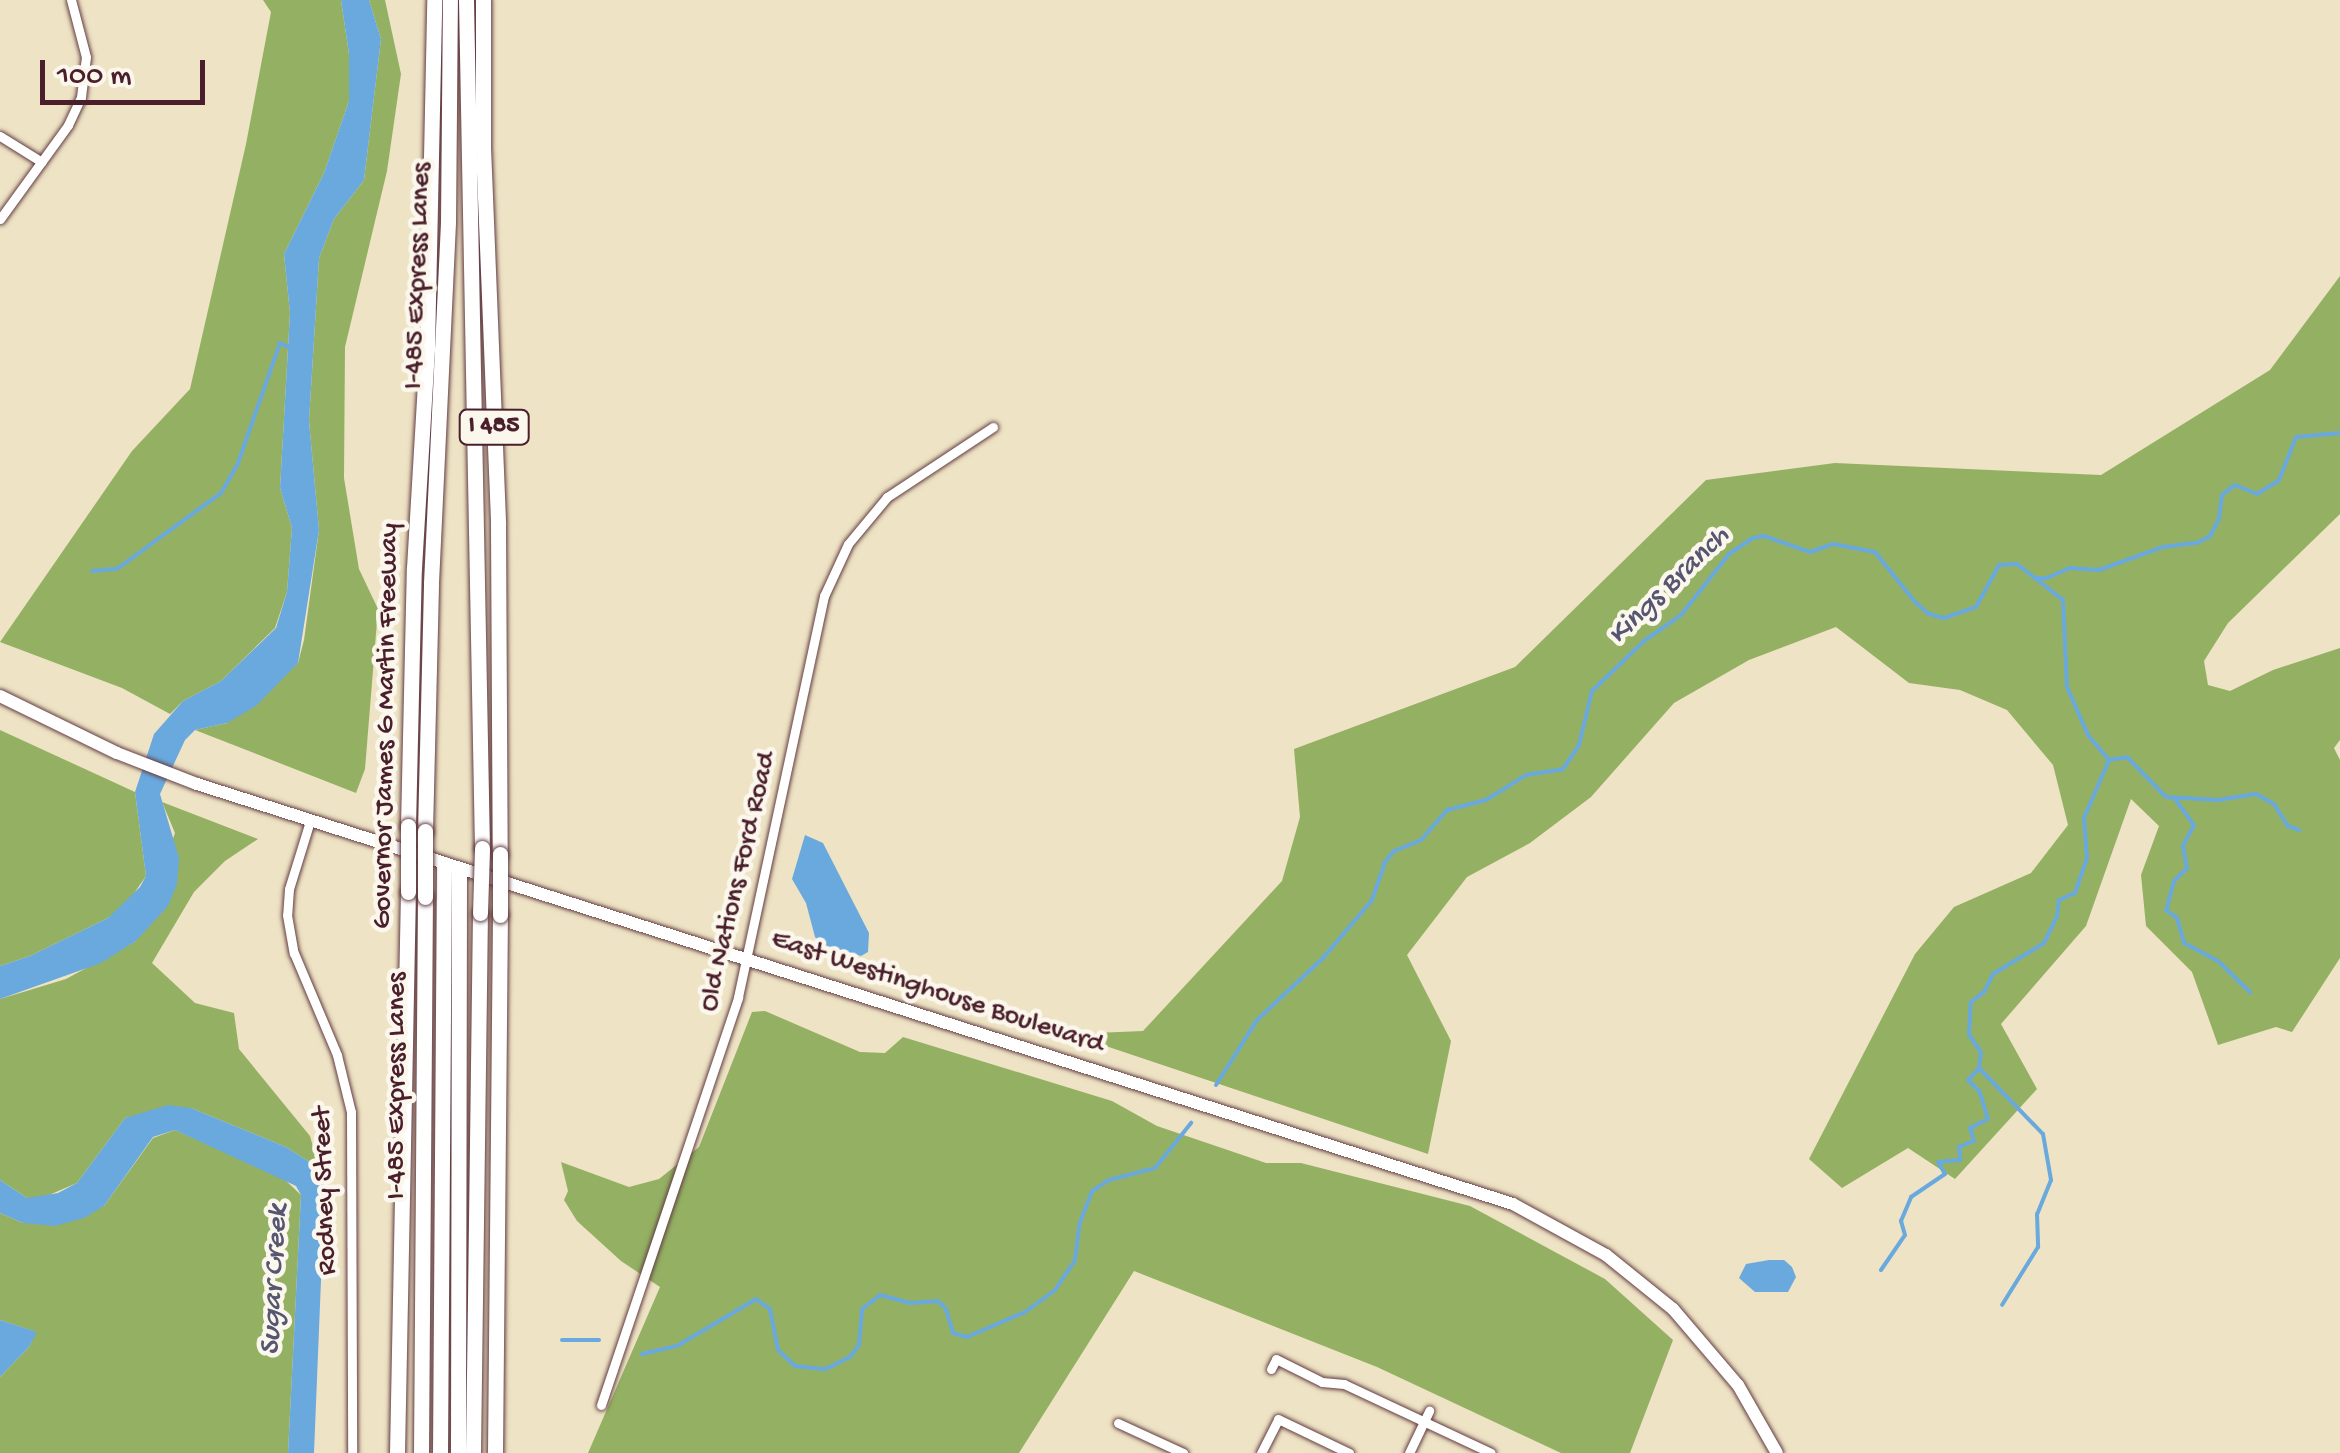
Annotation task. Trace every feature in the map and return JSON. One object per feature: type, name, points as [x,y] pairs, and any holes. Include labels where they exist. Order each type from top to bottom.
[{"type":"highway","name":"Governor James G Martin Freeway","points":[[397,1453],[414,568],[428,310],[434,0]]},
{"type":"highway","name":"I-485 Express Lanes","points":[[421,1453],[425,831],[432,548],[448,222],[450,0]]},
{"type":"highway","name":"I-485 Express Lanes","points":[[466,0],[482,848],[473,1453]]},
{"type":"highway","name":"I 485","points":[[483,0],[500,854],[495,1453]]},
{"type":"highway","points":[[478,602],[493,402]]},
{"type":"highway","points":[[440,1453],[451,866]]},
{"type":"highway","points":[[451,866],[458,1453]]},
{"type":"highway","points":[[396,1420],[405,1453]]},
{"type":"main road","name":"East Westinghouse Boulevard","points":[[0,696],[72,732],[197,784],[1484,1193],[1527,1210],[1606,1255],[1673,1310],[1738,1385],[1778,1453]]},
{"type":"street","points":[[0,219],[68,125],[86,83],[84,44],[70,0]]},
{"type":"street","points":[[0,136],[42,162]]},
{"type":"street","name":"Old Nations Ford Road","points":[[601,1405],[719,1061],[747,960],[811,642],[835,568],[856,533],[887,497],[994,428]]},
{"type":"street","name":"Rodney Street","points":[[310,821],[289,889],[287,915],[294,953],[336,1055],[352,1112],[352,1453]]},
{"type":"street","points":[[1271,1369],[1276,1359],[1491,1453]]},
{"type":"street","points":[[1408,1453],[1428,1411]]},
{"type":"street","points":[[1262,1453],[1278,1419],[1349,1453]]},
{"type":"street","points":[[1118,1423],[1182,1453]]},
{"type":"green space","points":[[263,0],[341,0],[349,54],[349,101],[324,173],[284,254],[290,313],[280,488],[292,528],[287,592],[275,628],[221,681],[183,701],[170,714],[122,688],[0,642],[132,451],[190,389],[246,144],[271,12]]},
{"type":"green space","points":[[369,0],[385,0],[401,74],[387,171],[345,347],[344,478],[359,569],[378,609],[365,769],[356,793],[195,730],[227,723],[298,663],[304,640],[319,530],[309,421],[319,258],[334,219],[364,180],[381,39]]},
{"type":"green space","points":[[2340,276],[2340,514],[2228,623],[2204,661],[2208,685],[2230,691],[2273,670],[2340,648],[2340,740],[2334,748],[2340,760],[2340,958],[2292,1032],[2276,1027],[2218,1045],[2192,972],[2146,926],[2141,875],[2159,826],[2131,799],[2086,926],[2001,1024],[2037,1089],[1955,1179],[1908,1148],[1842,1188],[1809,1159],[1915,954],[1954,907],[2031,873],[2068,825],[2053,765],[2007,710],[1960,690],[1909,683],[1836,627],[1749,660],[1674,703],[1591,797],[1530,843],[1467,877],[1407,955],[1451,1041],[1428,1154],[1070,1034],[1143,1031],[1282,881],[1300,817],[1294,749],[1515,667],[1706,480],[1835,463],[2101,475],[2270,370]]},
{"type":"green space","points":[[0,730],[135,792],[146,876],[128,902],[108,918],[30,956],[0,966]]},
{"type":"green space","points":[[162,802],[258,839],[225,861],[194,892],[152,963],[195,1003],[234,1013],[239,1049],[310,1136],[319,1168],[286,1147],[191,1108],[125,1118],[77,1183],[42,1198],[27,1198],[0,1180],[0,999],[66,979],[136,941],[175,833]]},
{"type":"green space","points":[[765,1011],[860,1052],[885,1053],[903,1037],[1112,1101],[1157,1126],[1266,1163],[1301,1163],[1470,1206],[1605,1279],[1673,1340],[1630,1453],[1561,1453],[1377,1367],[1134,1271],[1019,1453],[588,1453],[660,1287],[621,1261],[577,1221],[564,1200],[568,1191],[561,1162],[629,1187],[659,1179],[699,1147],[752,1012]]},
{"type":"green space","points":[[175,1130],[282,1177],[301,1195],[288,1453],[0,1453],[0,1377],[29,1347],[36,1332],[0,1320],[0,1213],[23,1223],[104,1206],[153,1138]]},
{"type":"water","points":[[341,0],[369,0],[381,39],[364,180],[334,219],[319,258],[309,421],[319,530],[298,663],[256,706],[227,723],[195,730],[185,740],[160,794],[179,858],[177,884],[168,906],[136,941],[101,963],[0,999],[0,966],[30,956],[108,918],[140,887],[146,876],[135,792],[154,734],[183,701],[221,681],[276,628],[287,592],[292,528],[280,488],[290,313],[284,254],[324,173],[349,101],[349,54]]},
{"type":"water","points":[[805,835],[823,843],[869,933],[868,952],[861,956],[821,944],[815,937],[806,903],[792,879]]},
{"type":"water","points":[[168,1105],[191,1108],[286,1147],[319,1168],[325,1182],[314,1453],[288,1453],[301,1195],[296,1186],[175,1130],[153,1137],[104,1206],[84,1218],[55,1226],[23,1223],[0,1213],[0,1180],[27,1198],[58,1193],[77,1183],[125,1118]]},
{"type":"water","points":[[1784,1260],[1792,1267],[1796,1277],[1788,1292],[1755,1292],[1739,1278],[1746,1264]]},
{"type":"water","points":[[0,1320],[37,1332],[29,1347],[0,1377]]},
{"type":"waterway","points":[[92,571],[117,569],[221,493],[238,463],[280,343],[289,347]]},
{"type":"waterway","name":"Kings Branch","points":[[2035,578],[2047,578],[2069,568],[2099,570],[2163,547],[2197,543],[2210,536],[2219,519],[2222,495],[2235,485],[2257,494],[2279,480],[2296,437],[2340,433]]},
{"type":"waterway","name":"Kings Branch","points":[[1216,1085],[1257,1020],[1323,958],[1372,900],[1385,862],[1394,851],[1421,840],[1447,810],[1486,800],[1526,775],[1563,769],[1579,745],[1592,691],[1644,641],[1681,615],[1729,554],[1753,538],[1764,536],[1810,552],[1833,544],[1875,552],[1915,602],[1929,614],[1944,618],[1976,607],[1999,565],[2017,564],[2063,600],[2067,687],[2088,735],[2109,760]]},
{"type":"waterway","points":[[1881,1270],[1905,1235],[1901,1221],[1911,1197],[1945,1174],[1938,1162],[1960,1160],[1959,1147],[1974,1141],[1970,1128],[1988,1119],[1980,1092],[1968,1080],[1979,1068],[1981,1052],[1969,1035],[1971,1002],[1984,992],[1993,974],[2044,943],[2057,916],[2059,900],[2075,893],[2087,859],[2084,818],[2109,760],[2127,757],[2166,797],[2218,800],[2256,794],[2274,804],[2288,826],[2299,830]]},
{"type":"waterway","points":[[2175,799],[2194,825],[2183,846],[2187,868],[2174,881],[2166,910],[2177,918],[2184,943],[2218,961],[2250,992]]},
{"type":"waterway","points":[[1979,1068],[2043,1134],[2051,1180],[2037,1214],[2038,1247],[2002,1305]]},
{"type":"waterway","name":"Kings Branch","points":[[642,1354],[677,1346],[756,1299],[770,1309],[778,1350],[795,1366],[826,1369],[850,1357],[859,1345],[862,1309],[880,1295],[910,1303],[938,1301],[946,1309],[953,1333],[967,1337],[1025,1312],[1055,1290],[1075,1260],[1079,1225],[1092,1191],[1109,1180],[1155,1168],[1191,1123]]},
{"type":"waterway","name":"Kings Branch","points":[[562,1340],[599,1340]]},
{"type":"water label","name":"Sugar Creek","points":[[276,1280]]}]
